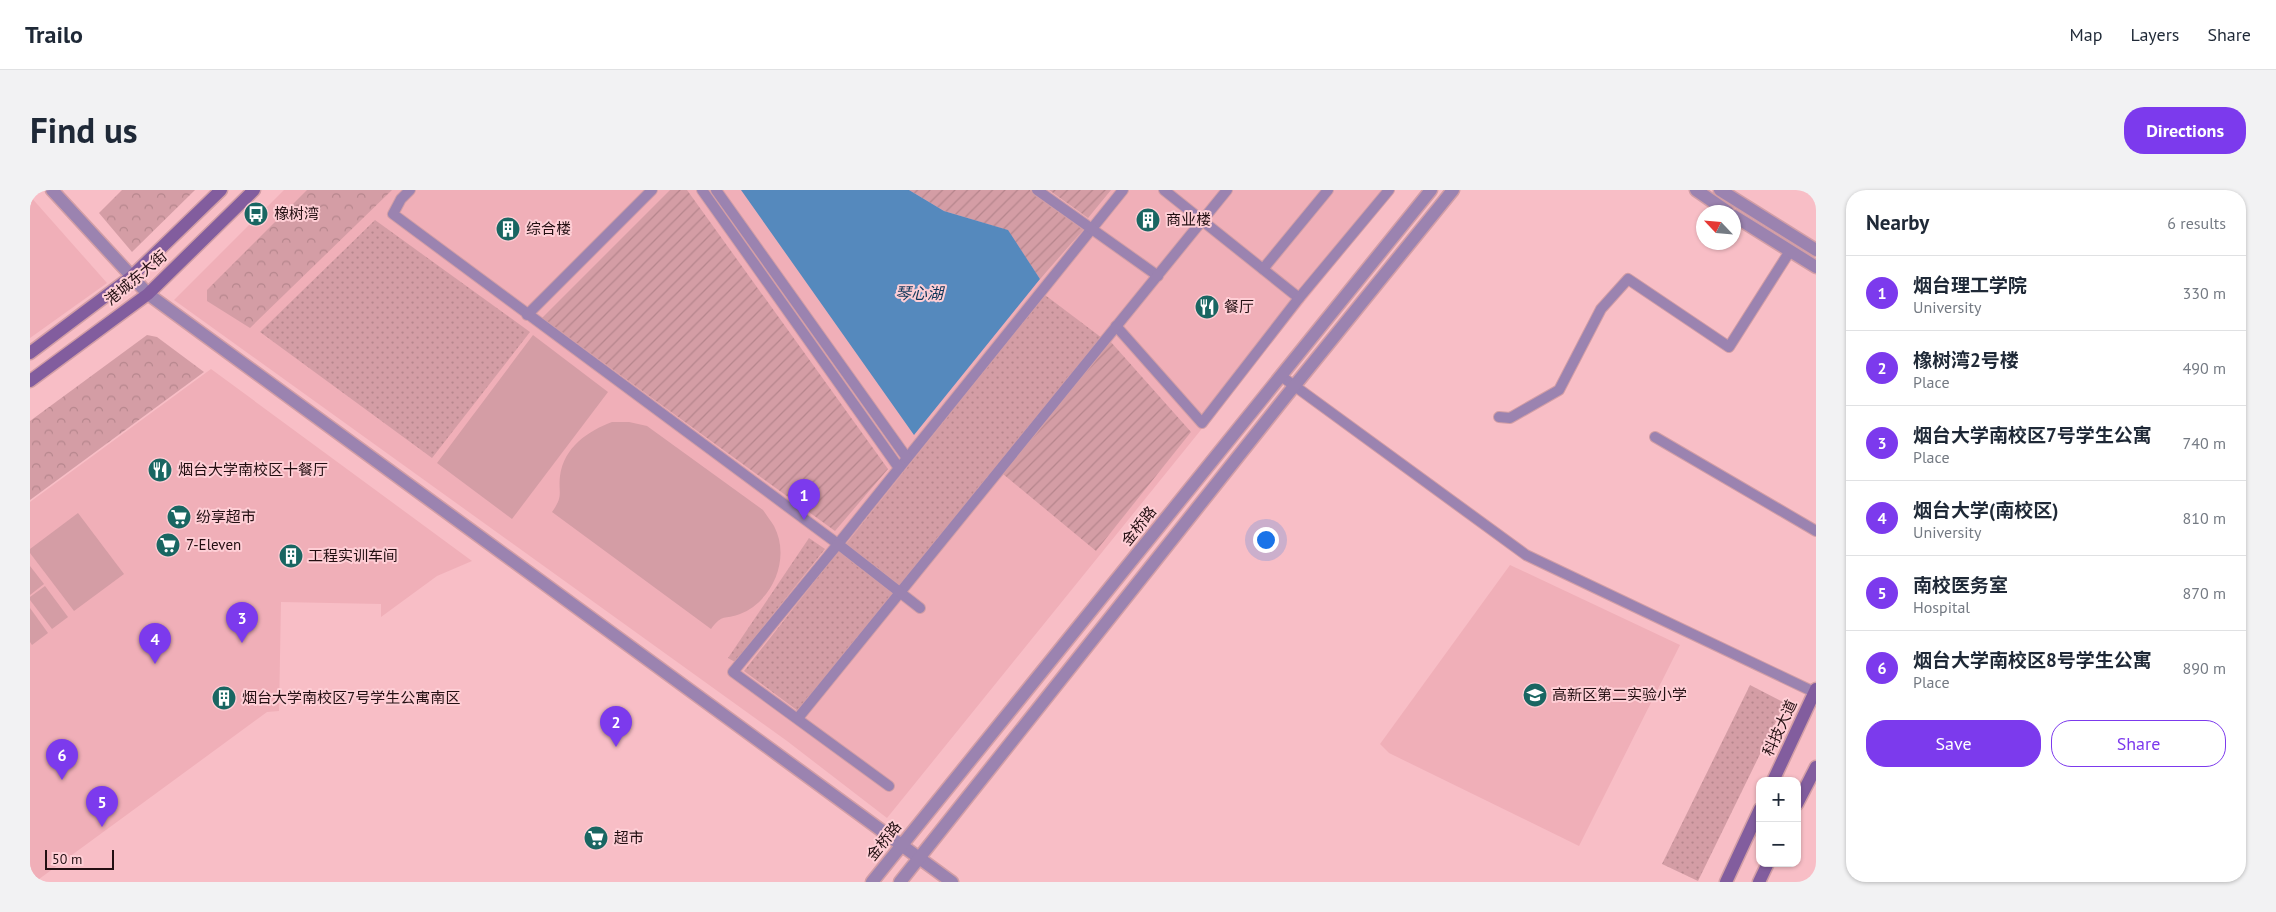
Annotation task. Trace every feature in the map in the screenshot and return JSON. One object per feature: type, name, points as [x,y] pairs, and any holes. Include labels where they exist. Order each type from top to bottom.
[{"type":"main road","name":"港城东大街","points":[[30,353],[131,277],[221,190]]},
{"type":"main road","name":"港城东大街","points":[[30,381],[148,294],[254,190]]},
{"type":"main road","name":"科技大道","points":[[1775,777],[1815,691]]},
{"type":"main road","points":[[1801,796],[1816,767]]},
{"type":"main road","points":[[1726,882],[1756,818]]},
{"type":"main road","points":[[1758,882],[1766,867]]},
{"type":"street","points":[[52,190],[148,294],[952,882]]},
{"type":"street","points":[[410,190],[401,199],[393,214],[838,544],[920,608]]},
{"type":"street","points":[[527,315],[652,190]]},
{"type":"street","points":[[702,190],[899,468]]},
{"type":"street","points":[[716,190],[907,458]]},
{"type":"street","points":[[1037,190],[1158,276]]},
{"type":"street","points":[[889,786],[733,672],[1123,190]]},
{"type":"street","points":[[1164,190],[1298,298]]},
{"type":"street","points":[[798,718],[1227,190]]},
{"type":"street","points":[[1263,269],[1328,190]]},
{"type":"street","points":[[1116,326],[1202,423],[1298,298],[1390,190]]},
{"type":"street","name":"金桥路","points":[[872,882],[1431,190]]},
{"type":"street","points":[[900,882],[1294,386],[1454,190]]},
{"type":"street","points":[[1696,190],[1718,205]]},
{"type":"street","points":[[1727,192],[1816,250]]},
{"type":"street","points":[[1741,220],[1816,267]]},
{"type":"street","points":[[1499,417],[1510,418],[1559,390],[1602,309],[1628,279],[1729,347],[1790,251]]},
{"type":"street","points":[[1281,376],[1526,555],[1815,691]]},
{"type":"street","points":[[1655,437],[1816,531]]},
{"type":"shaded area","points":[[284,190],[1395,190],[887,818],[787,741],[174,300]]},
{"type":"shaded area","points":[[30,196],[107,283],[30,338]]},
{"type":"shaded area","points":[[211,369],[472,561],[437,576],[381,617],[381,604],[281,602],[279,711],[267,712],[35,882],[30,882],[30,502]]},
{"type":"shaded area","name":"高新区第二实验小学","points":[[1510,565],[1680,645],[1579,846],[1389,753],[1380,744]]},
{"type":"green space","points":[[122,190],[195,190],[132,252],[99,213]]},
{"type":"green space","points":[[307,190],[392,190],[250,328],[207,301],[207,290]]},
{"type":"green space","points":[[670,190],[687,190],[888,469],[835,531],[542,318]]},
{"type":"green space","points":[[909,190],[1030,190],[1084,229],[1040,279],[1007,230],[944,211]]},
{"type":"green space","points":[[1049,190],[1111,190],[1088,218]]},
{"type":"green space","points":[[375,220],[530,332],[432,458],[260,332]]},
{"type":"green space","points":[[1045,295],[1102,338],[901,586],[846,544]]},
{"type":"green space","points":[[147,335],[157,337],[204,372],[30,500],[30,421]]},
{"type":"green space","points":[[533,335],[608,392],[512,519],[437,463]]},
{"type":"green space","points":[[1110,341],[1191,432],[1096,551],[1003,474]]},
{"type":"green space","points":[[612,422],[629,422],[647,426],[763,510],[774,526],[779,538],[779,564],[776,577],[770,589],[752,608],[740,614],[721,619],[711,629],[552,512],[559,498],[560,476],[566,457],[586,435]]},
{"type":"green space","points":[[78,513],[124,574],[74,611],[30,553],[30,549]]},
{"type":"green space","points":[[809,538],[825,549],[735,662],[728,658]]},
{"type":"green space","points":[[840,549],[896,594],[798,711],[744,671]]},
{"type":"green space","points":[[30,566],[44,584],[30,595]]},
{"type":"green space","points":[[45,586],[68,617],[52,629],[30,600],[30,597]]},
{"type":"green space","points":[[30,608],[48,633],[32,645],[30,642]]},
{"type":"green space","points":[[1750,685],[1785,703],[1698,881],[1662,864]]},
{"type":"water","name":"琴心湖","points":[[741,190],[909,190],[944,211],[1008,230],[1040,279],[914,435]]},
{"type":"place","name":"橡树湾","points":[[256,214]]},
{"type":"place","name":"商业楼","points":[[1148,220]]},
{"type":"place","name":"综合楼","points":[[508,229]]},
{"type":"place","name":"餐厅","points":[[1207,307]]},
{"type":"place","name":"烟台大学南校区十餐厅","points":[[160,470]]},
{"type":"place","name":"纷享超市","points":[[179,517]]},
{"type":"place","name":"烟台理工学院","points":[[804,520]]},
{"type":"place","name":"7-Eleven","points":[[168,545]]},
{"type":"place","name":"工程实训车间","points":[[291,556]]},
{"type":"place","name":"烟台大学南校区7号学生公寓","points":[[242,643]]},
{"type":"place","name":"烟台大学(南校区)","points":[[155,664]]},
{"type":"place","name":"高新区第二实验小学","points":[[1535,695]]},
{"type":"place","name":"烟台大学南校区7号学生公寓南区","points":[[224,698]]},
{"type":"place","name":"橡树湾2号楼","points":[[616,747]]},
{"type":"place","name":"烟台大学南校区8号学生公寓","points":[[62,780]]},
{"type":"place","name":"南校医务室","points":[[102,827]]},
{"type":"place","name":"超市","points":[[596,838]]}]
